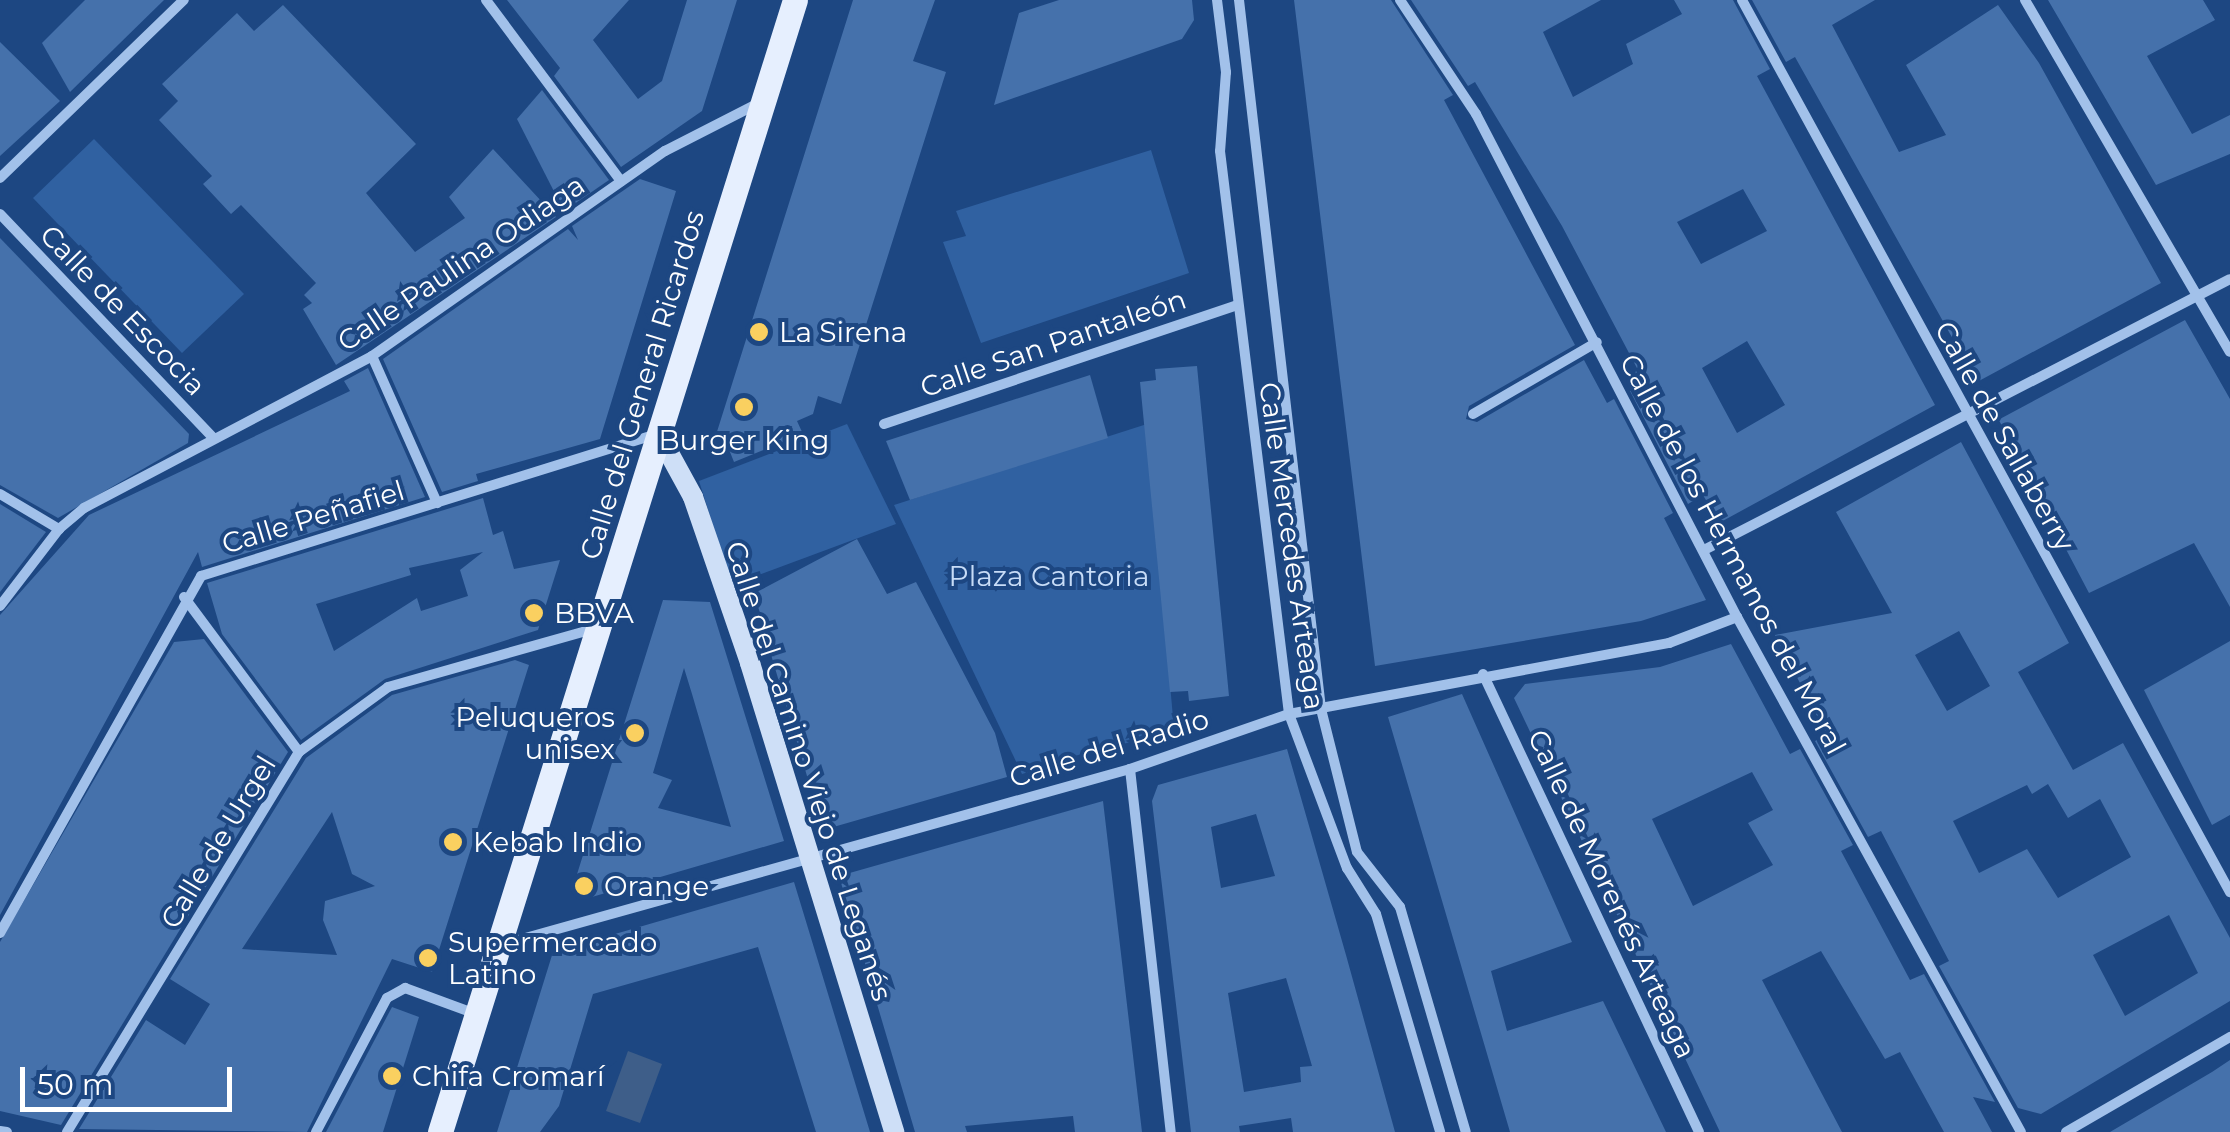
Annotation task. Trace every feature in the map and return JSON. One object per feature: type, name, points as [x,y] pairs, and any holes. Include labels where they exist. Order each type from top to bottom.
[{"type":"main road","name":"Calle del General Ricardos","points":[[440,1132],[795,0]]},
{"type":"street","points":[[0,178],[184,0]]},
{"type":"street","points":[[486,0],[621,181]]},
{"type":"street","name":"Calle Mercedes Arteaga","points":[[1217,0],[1226,72],[1220,151],[1289,714],[1347,868],[1376,914],[1440,1132]]},
{"type":"street","name":"Calle Mercedes Arteaga","points":[[1240,0],[1320,709],[1358,852],[1400,907],[1466,1132]]},
{"type":"street","name":"Calle de los Hermanos del Moral","points":[[1400,0],[1476,114],[1706,548],[1737,617],[2020,1132]]},
{"type":"street","name":"Calle de Sallaberry","points":[[1742,0],[2230,892]]},
{"type":"street","points":[[2025,0],[2230,352]]},
{"type":"street","name":"Calle Paulina Odiaga","points":[[0,606],[59,528],[84,508],[212,437],[372,356],[621,181],[763,101]]},
{"type":"street","name":"Calle de Escocia","points":[[0,214],[212,437]]},
{"type":"street","points":[[1706,548],[1968,417],[2230,279]]},
{"type":"street","name":"Calle San Pantaleón","points":[[884,424],[1237,305]]},
{"type":"street","points":[[1473,414],[1597,342]]},
{"type":"street","points":[[372,356],[436,503]]},
{"type":"street","name":"Calle Peñafiel","points":[[0,932],[184,597],[200,576],[658,434]]},
{"type":"street","name":"Calle del Camino Viejo de Leganés","points":[[658,434],[693,497],[894,1132]]},
{"type":"street","points":[[0,494],[59,528]]},
{"type":"street","points":[[184,597],[299,752]]},
{"type":"street","name":"Calle del Radio","points":[[498,946],[1130,769],[1289,714],[1483,674],[1669,643],[1737,617]]},
{"type":"street","name":"Calle de Urgel","points":[[66,1132],[299,752],[388,687],[597,628]]},
{"type":"street","name":"Calle de Morenés Arteaga","points":[[1483,674],[1699,1132]]},
{"type":"street","points":[[1130,769],[1171,1132]]},
{"type":"street","points":[[316,1132],[387,998],[405,988],[476,1014]]},
{"type":"street","points":[[2066,1132],[2230,1037]]},
{"type":"street","points":[[0,1130],[8,1132]]},
{"type":"green space","points":[[94,139],[244,294],[182,353],[33,198]]},
{"type":"green space","points":[[1151,150],[1189,273],[981,343],[943,242],[966,236],[956,211]]},
{"type":"green space","points":[[847,424],[896,524],[732,585],[699,481]]},
{"type":"green space","name":"Plaza Cantoria","points":[[1147,424],[1174,729],[1022,774],[894,505]]},
{"type":"shaded area","points":[[628,1051],[662,1064],[640,1123],[606,1111]]},
{"type":"building","points":[[85,0],[164,0],[70,92],[42,43]]},
{"type":"building","points":[[507,0],[629,0],[593,40],[638,99],[662,81],[687,0],[737,0],[702,111],[621,167],[554,76],[560,68]]},
{"type":"building","points":[[853,0],[935,0],[913,61],[946,72],[841,404],[818,396],[813,414],[797,421],[803,434],[734,462],[726,442],[715,438]]},
{"type":"building","points":[[1059,0],[1192,0],[1194,20],[1182,39],[994,105],[1019,13]]},
{"type":"building","points":[[1294,0],[1391,0],[1453,95],[1444,100],[1575,345],[1469,406],[1466,419],[1477,422],[1584,360],[1607,403],[1614,399],[1673,513],[1664,518],[1706,600],[1641,621],[1375,666]]},
{"type":"building","points":[[1411,0],[1601,0],[1543,32],[1573,97],[1633,64],[1626,44],[1682,14],[1674,0],[1733,0],[1770,69],[1757,76],[1935,405],[1719,523],[1703,495],[1688,504],[1630,391],[1638,387],[1632,374],[1638,370],[1562,226],[1475,82],[1468,86]],"holes":[[[1743,189],[1767,231],[1701,264],[1677,222]],[[1747,341],[1785,405],[1737,433],[1702,368]]]},
{"type":"building","points":[[1752,0],[1875,0],[1832,25],[1899,152],[1946,135],[1906,65],[1998,5],[2039,63],[2161,283],[1977,382],[1795,57],[1786,62]]},
{"type":"building","points":[[2048,0],[2203,0],[2215,20],[2147,56],[2192,134],[2230,115],[2230,154],[2156,185]]},
{"type":"building","points":[[283,5],[416,144],[366,193],[415,252],[465,218],[449,197],[493,149],[556,217],[336,365],[303,309],[312,303],[304,295],[316,283],[241,205],[231,214],[203,184],[212,176],[159,120],[178,101],[162,84],[237,13],[254,31]]},
{"type":"building","points":[[0,42],[60,101],[0,156]]},
{"type":"building","points":[[542,90],[609,180],[564,211],[517,119]]},
{"type":"building","points":[[640,179],[676,191],[600,439],[476,474],[478,481],[442,492],[383,359],[568,229],[578,240],[572,226]]},
{"type":"building","points":[[0,238],[189,434],[188,443],[58,518],[0,485]]},
{"type":"building","points":[[2185,320],[2230,399],[2230,607],[2194,543],[2089,593],[1998,420]]},
{"type":"building","points":[[1197,366],[1229,696],[1189,701],[1188,691],[1170,692],[1140,382],[1156,380],[1155,369]]},
{"type":"building","points":[[368,368],[425,497],[202,567],[198,552],[0,915],[0,615],[89,515],[350,391],[344,381]]},
{"type":"building","points":[[1090,375],[1108,438],[910,500],[886,441]]},
{"type":"building","points":[[1961,442],[2069,643],[2018,672],[2073,770],[2123,743],[2230,938],[2230,1001],[2041,1114],[2018,1108],[1939,966],[1949,961],[1881,831],[1868,837],[1815,741],[1827,735],[1775,635],[1892,613],[1836,512]],"holes":[[[1959,631],[1990,686],[1947,711],[1915,655]],[[2048,784],[2068,818],[2100,799],[2131,857],[2058,898],[2027,849],[1979,873],[1953,821],[2027,785],[2032,794]],[[2169,915],[2198,973],[2125,1016],[2093,955]]]},
{"type":"building","points":[[483,498],[493,535],[503,531],[514,569],[560,560],[538,630],[385,679],[301,740],[222,634],[207,583]],"holes":[[[483,552],[460,570],[468,596],[421,611],[417,598],[334,651],[316,604],[411,575],[409,568]]]},
{"type":"building","points":[[0,504],[46,532],[0,592]]},
{"type":"building","points":[[857,539],[887,594],[916,582],[995,733],[1007,777],[823,830],[753,594]]},
{"type":"building","points":[[663,600],[710,602],[784,841],[585,899],[573,887]],"holes":[[[684,668],[731,827],[658,808],[672,780],[653,773]]]},
{"type":"building","points":[[204,639],[288,752],[61,1125],[0,1111],[0,942],[174,642]]},
{"type":"building","points":[[2230,641],[2230,815],[2212,825],[2144,690]]},
{"type":"building","points":[[1731,644],[1790,754],[1800,749],[1853,845],[1841,851],[1910,980],[1924,974],[1995,1102],[1973,1097],[1992,1132],[1944,1132],[1900,1052],[1885,1059],[1821,951],[1762,980],[1842,1132],[1720,1132],[1514,698],[1525,684],[1660,667]],"holes":[[[1752,772],[1773,810],[1748,823],[1773,865],[1693,906],[1652,819]]]},
{"type":"building","points":[[515,660],[529,665],[432,972],[392,959],[307,1132],[79,1129],[146,1020],[185,1045],[210,1004],[170,979],[306,758],[392,695]],"holes":[[[332,812],[352,874],[375,886],[325,901],[323,920],[337,955],[242,949]]]},
{"type":"building","points":[[1462,694],[1572,942],[1491,971],[1507,1031],[1603,1001],[1666,1132],[1510,1132],[1388,717]]},
{"type":"building","points":[[1287,749],[1395,1132],[1293,1132],[1291,1118],[1239,1126],[1240,1132],[1191,1132],[1152,801],[1158,785]],"holes":[[[1256,814],[1275,876],[1221,888],[1211,827]],[[1286,978],[1312,1066],[1300,1067],[1301,1082],[1244,1092],[1228,993]]]},
{"type":"building","points":[[1103,801],[1142,1132],[1075,1132],[1073,1116],[965,1126],[967,1132],[915,1132],[839,876]]},
{"type":"building","points":[[794,882],[870,1132],[816,1132],[758,947],[593,994],[559,1106],[540,1132],[497,1132],[553,952]]},
{"type":"building","points":[[392,1007],[419,1017],[383,1132],[326,1132]]},
{"type":"building","points":[[2230,1060],[2230,1132],[2110,1132],[2212,1072]]},
{"type":"place","name":"La Sirena","points":[[759,332]]},
{"type":"place","name":"Burger King","points":[[744,407]]},
{"type":"place","name":"BBVA","points":[[534,613]]},
{"type":"place","name":"Peluqueros unisex","points":[[635,733]]},
{"type":"place","name":"Kebab Indio","points":[[453,842]]},
{"type":"place","name":"Orange","points":[[584,886]]},
{"type":"place","name":"Supermercado Latino","points":[[428,958]]},
{"type":"place","name":"Chifa Cromarí","points":[[392,1076]]}]
